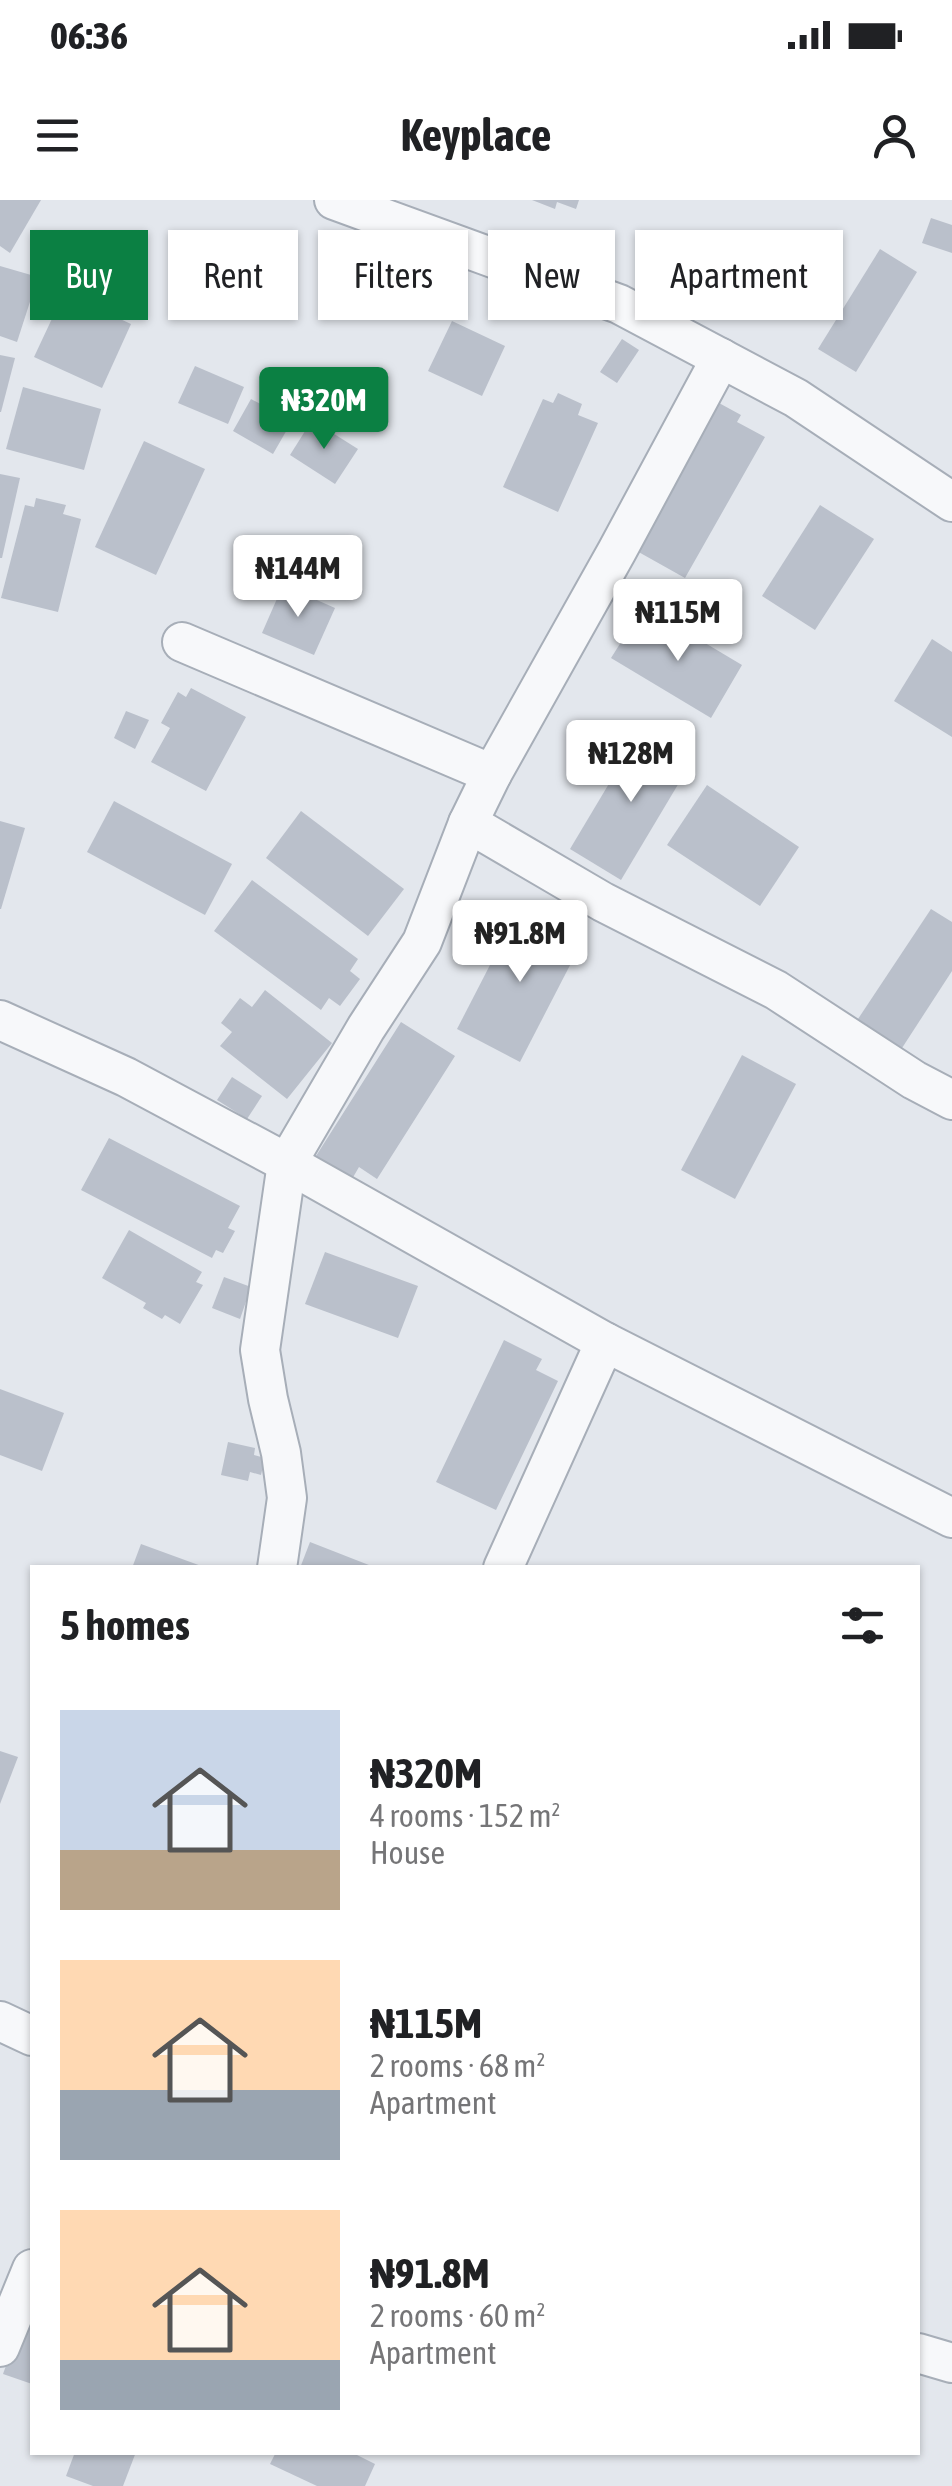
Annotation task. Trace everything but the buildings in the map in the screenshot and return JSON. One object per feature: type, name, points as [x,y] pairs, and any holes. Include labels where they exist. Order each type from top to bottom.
[{"type":"street","points":[[334,200],[619,304],[796,398],[952,502]]},
{"type":"street","points":[[276,1565],[287,1498],[260,1350],[287,1162],[422,942],[468,823],[492,774],[722,358]]},
{"type":"street","points":[[182,642],[492,774]]},
{"type":"street","points":[[468,823],[603,902],[776,990],[914,1080],[952,1100]]},
{"type":"street","points":[[0,1020],[126,1077],[287,1162],[605,1342],[952,1518]]},
{"type":"street","points":[[504,1565],[605,1342]]},
{"type":"street","points":[[0,2022],[30,2035]]},
{"type":"street","points":[[0,2347],[30,2275]]},
{"type":"street","points":[[920,2353],[952,2364]]}]
